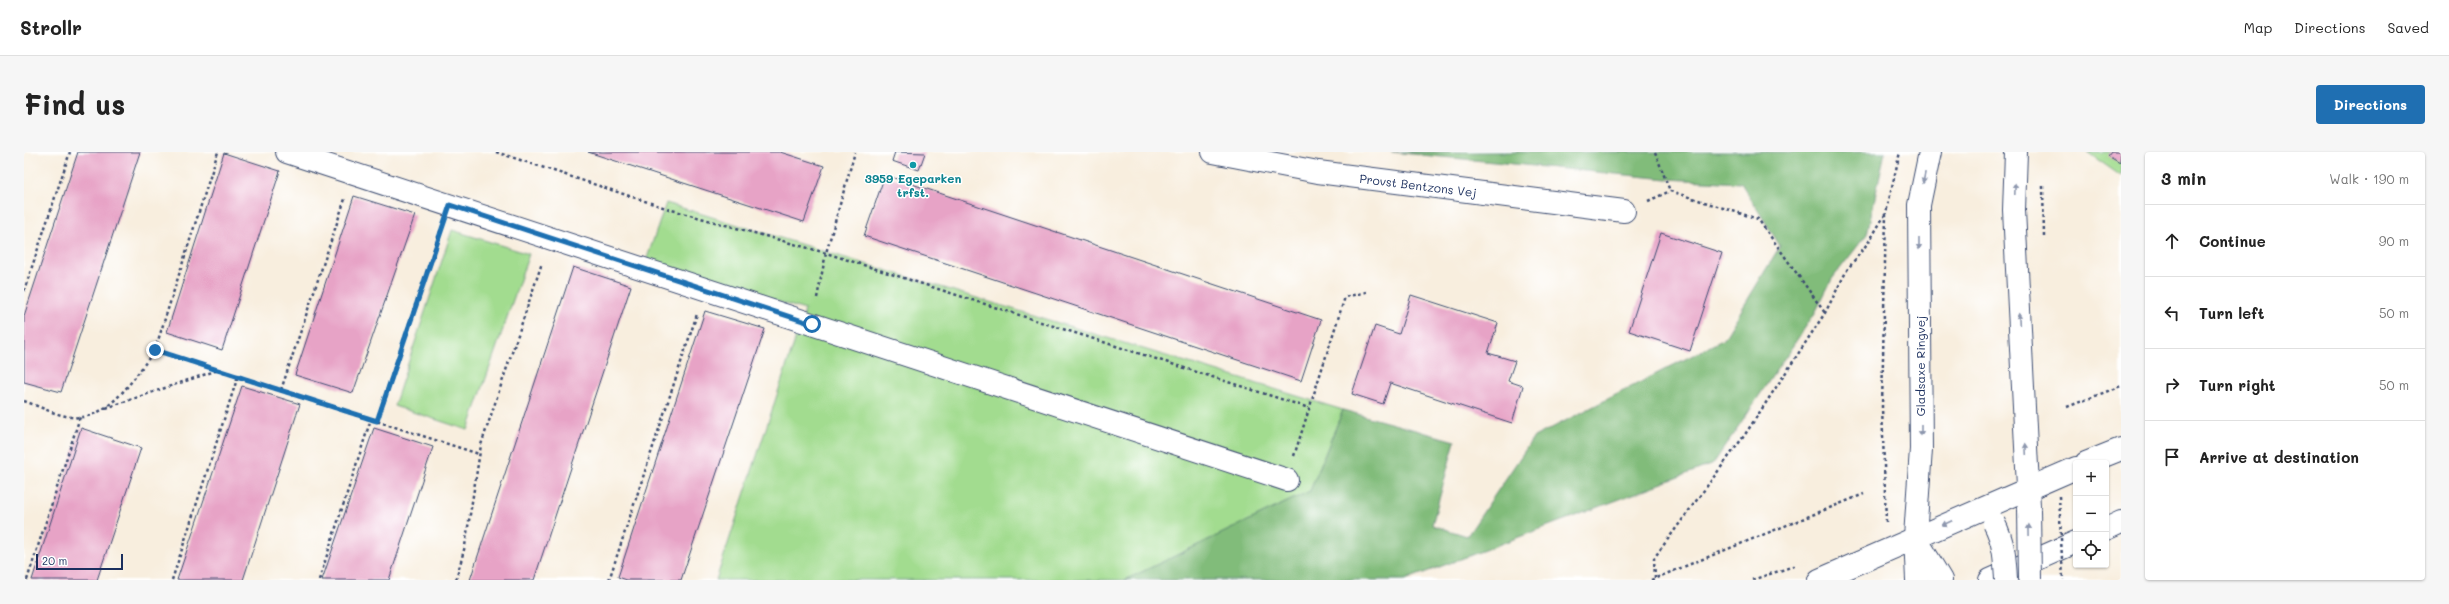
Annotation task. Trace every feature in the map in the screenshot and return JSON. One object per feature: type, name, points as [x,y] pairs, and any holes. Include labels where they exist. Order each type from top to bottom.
[{"type":"main road","points":[[287,152],[1287,480]]},
{"type":"main road","name":"Provst Bentzons Vej","points":[[1213,152],[1318,172],[1624,211]]},
{"type":"main road","name":"Gladsaxe Ringvej","points":[[1917,580],[1921,449],[1919,205],[1930,152]]},
{"type":"main road","points":[[2016,152],[2014,210],[2029,498],[2030,580]]},
{"type":"main road","points":[[2094,460],[2121,449]]},
{"type":"main road","points":[[1818,580],[1884,552],[1919,549],[1987,516],[2029,498],[2073,470]]},
{"type":"main road","points":[[1987,516],[2000,534],[2005,551],[2006,580]]},
{"type":"main road","points":[[2109,528],[2121,522]]},
{"type":"main road","points":[[1990,580],[2073,543]]},
{"type":"main road","points":[[1919,549],[1941,580]]},
{"type":"path","points":[[24,291],[70,152]]},
{"type":"path","points":[[105,408],[122,392],[155,350],[218,152]]},
{"type":"path","points":[[496,152],[672,210],[826,253],[1309,408]]},
{"type":"path","points":[[812,324],[826,253],[855,152]]},
{"type":"path","points":[[1655,152],[1670,192]]},
{"type":"path","points":[[1884,552],[1886,520],[1882,407],[1886,213],[1900,152]]},
{"type":"path","points":[[281,390],[353,174]]},
{"type":"path","points":[[1624,211],[1670,192],[1758,219],[1825,313]]},
{"type":"path","points":[[377,421],[450,205]]},
{"type":"path","points":[[1656,578],[1654,558],[1744,436],[1825,313],[1847,270],[1870,240],[1886,213]]},
{"type":"path","points":[[456,580],[465,546],[479,454],[550,238]]},
{"type":"path","points":[[609,580],[706,289]]},
{"type":"path","points":[[1287,480],[1345,297],[1366,292]]},
{"type":"path","points":[[155,350],[479,454]]},
{"type":"path","points":[[24,401],[70,417],[89,417],[105,408],[219,370]]},
{"type":"path","points":[[172,580],[238,376]]},
{"type":"path","points":[[2067,407],[2121,386]]},
{"type":"path","points":[[27,580],[80,417]]},
{"type":"path","points":[[319,580],[372,419]]},
{"type":"path","points":[[1651,580],[1864,494]]},
{"type":"path","points":[[2059,496],[2063,580]]},
{"type":"green space","points":[[1391,152],[1885,152],[1867,234],[1832,279],[1815,313],[1713,464],[1405,580],[1125,580],[1310,491],[1343,410],[1455,441],[1432,525],[1467,536],[1534,437],[1724,339],[1780,246],[1741,183],[1667,179]]},
{"type":"green space","points":[[2087,152],[2121,152],[2121,176]]},
{"type":"green space","points":[[666,203],[1343,410],[1310,491],[1125,580],[716,580],[805,310],[646,261]]},
{"type":"green space","points":[[452,230],[529,254],[468,430],[394,406]]},
{"type":"building","points":[[78,152],[140,152],[61,392],[24,382],[24,316]]},
{"type":"building","points":[[588,152],[780,152],[824,166],[804,222]]},
{"type":"building","name":"3959 Egeparken trfst.","points":[[895,152],[925,153],[919,170],[892,161]]},
{"type":"building","points":[[2111,152],[2121,152],[2120,163],[2108,156]]},
{"type":"building","points":[[224,153],[280,171],[222,350],[167,332]]},
{"type":"building","points":[[885,175],[1321,320],[1301,381],[864,236]]},
{"type":"building","points":[[354,196],[415,215],[353,393],[295,375]]},
{"type":"building","points":[[1661,233],[1722,253],[1690,351],[1629,331]]},
{"type":"building","points":[[573,267],[631,286],[534,580],[470,580]]},
{"type":"building","points":[[1411,295],[1498,323],[1488,353],[1515,361],[1508,381],[1523,386],[1512,423],[1390,383],[1383,404],[1352,394],[1375,326],[1399,334]]},
{"type":"building","points":[[705,311],[765,329],[681,580],[627,580],[618,577]]},
{"type":"building","points":[[242,386],[300,404],[243,580],[177,580]]},
{"type":"building","points":[[81,428],[141,448],[97,580],[32,580]]},
{"type":"building","points":[[374,428],[433,447],[389,580],[322,580]]},
{"type":"place","name":"3959 Egeparken trfst.","points":[[913,165]]},
{"type":"route","points":[[155,350],[377,421],[450,205],[812,324]]}]
